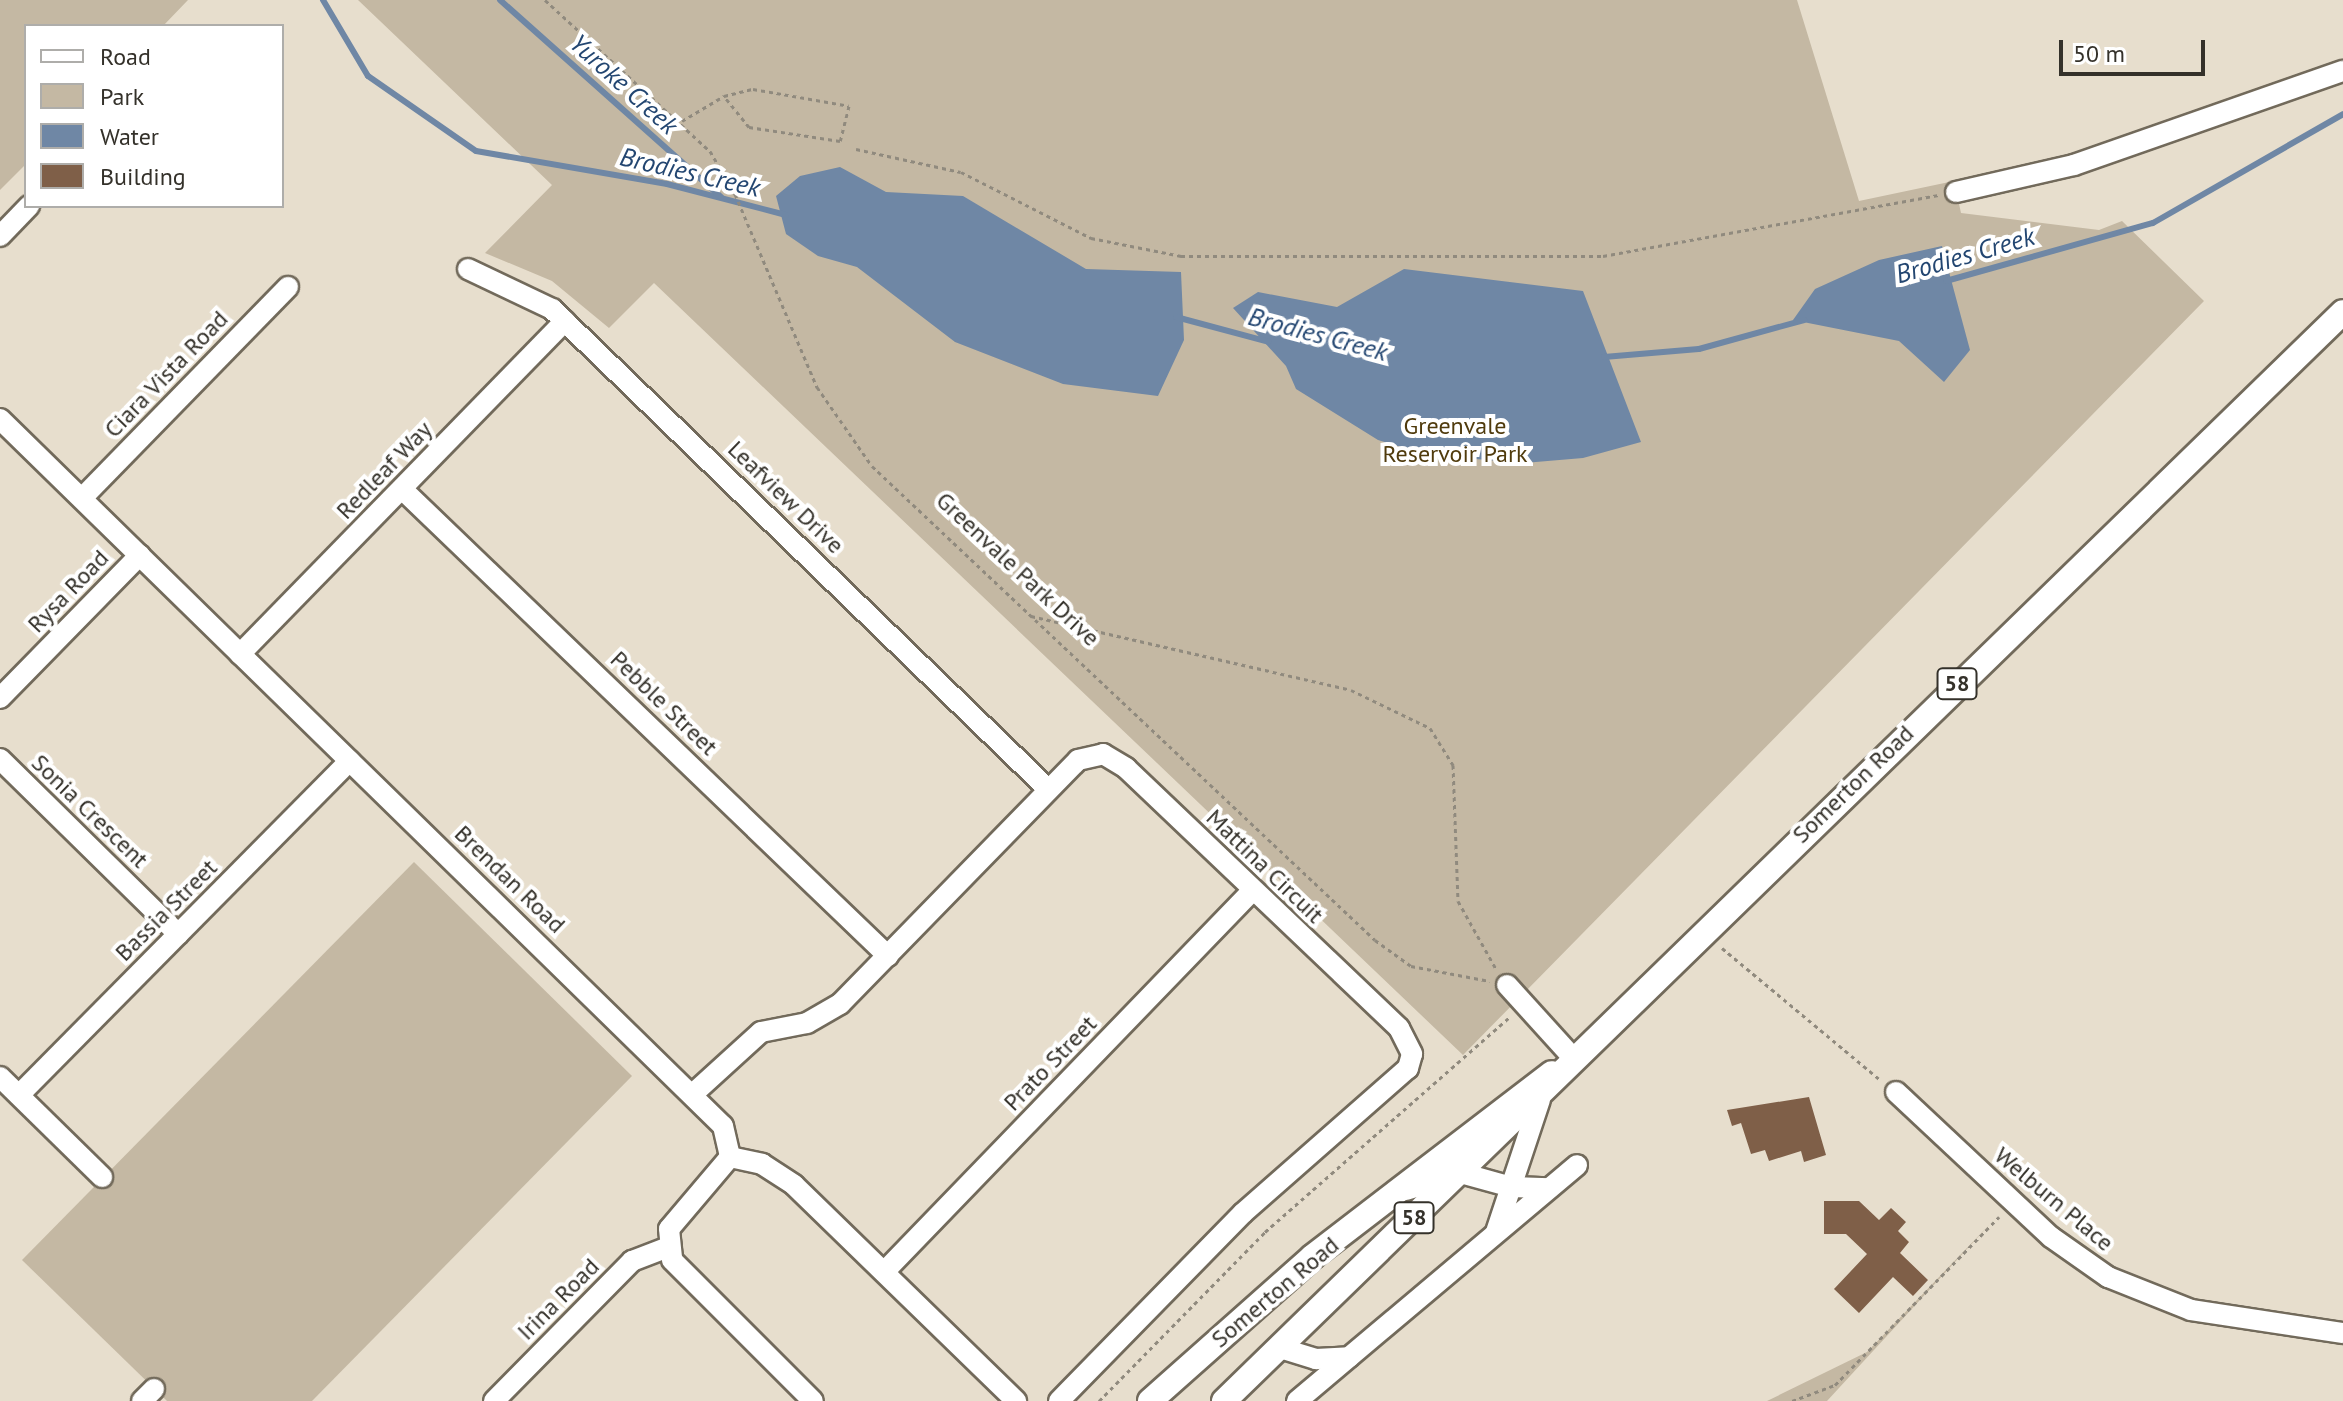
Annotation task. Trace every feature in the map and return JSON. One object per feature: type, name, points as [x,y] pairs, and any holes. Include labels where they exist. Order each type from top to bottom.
[{"type":"main road","name":"Somerton Road","points":[[1224,1401],[1540,1100],[1574,1059],[1701,930],[2343,312]]},
{"type":"main road","name":"Somerton Road","points":[[1150,1401],[1312,1257],[1406,1190],[1574,1059]]},
{"type":"street","points":[[1956,192],[2074,165],[2343,71]]},
{"type":"street","points":[[0,236],[27,208]]},
{"type":"street","name":"Leafview Drive","points":[[468,269],[529,294],[565,321],[1048,789]]},
{"type":"street","name":"Ciara Vista Road","points":[[82,498],[288,287]]},
{"type":"street","name":"Redleaf Way","points":[[240,654],[565,321]]},
{"type":"street","name":"Brendan Road","points":[[0,419],[695,1092],[730,1135],[730,1157]]},
{"type":"street","name":"Pebble Street","points":[[402,489],[888,956]]},
{"type":"street","name":"Rysa Road","points":[[0,698],[140,555]]},
{"type":"street","name":"Mattina Circuit","points":[[695,1092],[761,1032],[824,1016],[888,956],[1078,760],[1112,757],[1399,1028],[1411,1043],[1408,1068],[1243,1213],[1059,1401]]},
{"type":"street","name":"Sonia Crescent","points":[[0,759],[178,934]]},
{"type":"street","name":"Bassia Street","points":[[19,1095],[350,761]]},
{"type":"street","name":"Prato Street","points":[[884,1272],[1252,891]]},
{"type":"street","points":[[1507,985],[1528,1001],[1574,1059]]},
{"type":"street","points":[[0,1077],[102,1177]]},
{"type":"street","name":"Welburn Place","points":[[1896,1092],[2081,1261],[2149,1296],[2220,1316],[2343,1333]]},
{"type":"street","name":"Somerton Road","points":[[1496,1233],[1540,1100]]},
{"type":"street","points":[[813,1401],[682,1274],[668,1247],[669,1229],[730,1157],[762,1164],[794,1185],[1016,1401]]},
{"type":"street","points":[[1297,1401],[1577,1165]]},
{"type":"street","points":[[1461,1173],[1511,1187],[1549,1188]]},
{"type":"street","name":"Somerton Road","points":[[1406,1190],[1461,1173]]},
{"type":"street","name":"Irina Road","points":[[494,1401],[632,1261],[668,1247]]},
{"type":"street","name":"Somerton Road","points":[[1280,1348],[1316,1359],[1349,1357]]},
{"type":"path","name":"Greenvale Park Drive","points":[[545,0],[682,121],[732,188],[841,430],[1027,614],[1391,954],[1428,972],[1507,985]]},
{"type":"path","points":[[682,121],[724,96],[753,89],[849,106],[840,141],[749,127],[724,96]]},
{"type":"path","points":[[856,149],[961,172],[1091,238],[1181,256],[1603,256],[1956,192]]},
{"type":"path","points":[[1027,614],[1062,628],[1351,690],[1430,728],[1453,765],[1458,901],[1507,985]]},
{"type":"path","points":[[1701,930],[1896,1092]]},
{"type":"path","points":[[1099,1401],[1265,1232],[1528,1001]]},
{"type":"path","points":[[1792,1401],[1835,1385],[2013,1202]]},
{"type":"green space","points":[[0,0],[188,0],[165,24],[24,24],[24,166],[0,190]]},
{"type":"green space","name":"Greenvale Reservoir Park","points":[[358,0],[1797,0],[1859,201],[1954,181],[1961,213],[2099,230],[2122,221],[2204,301],[1463,1055],[654,283],[609,328],[552,281],[485,253],[552,185]]},
{"type":"green space","points":[[414,862],[632,1076],[312,1401],[167,1401],[22,1260]]},
{"type":"green space","points":[[1990,1224],[1827,1401],[1767,1401],[1867,1352]]},
{"type":"water","points":[[840,167],[886,192],[963,196],[1086,269],[1181,272],[1184,340],[1158,396],[1063,384],[955,342],[857,267],[818,256],[786,234],[776,196],[800,176]]},
{"type":"water","points":[[1942,246],[1970,350],[1944,382],[1899,341],[1793,320],[1815,289],[1879,260]]},
{"type":"water","points":[[1404,269],[1583,291],[1641,442],[1583,458],[1524,463],[1427,455],[1378,440],[1296,389],[1286,366],[1233,308],[1258,292],[1337,307]]},
{"type":"building","points":[[1809,1097],[1826,1155],[1804,1162],[1801,1151],[1769,1161],[1765,1150],[1751,1154],[1741,1123],[1732,1126],[1727,1110]]},
{"type":"building","points":[[1824,1201],[1859,1201],[1879,1220],[1891,1208],[1906,1222],[1898,1231],[1909,1242],[1900,1253],[1928,1280],[1913,1296],[1893,1277],[1859,1313],[1834,1289],[1867,1254],[1846,1234],[1824,1234]]},
{"type":"waterway","name":"Brodies Creek","points":[[323,0],[368,76],[476,151],[667,184],[786,215]]},
{"type":"waterway","name":"Yuroke Creek","points":[[500,0],[721,197]]},
{"type":"waterway","name":"Brodies Creek","points":[[1946,281],[2153,223],[2343,114]]},
{"type":"waterway","name":"Brodies Creek","points":[[1176,317],[1269,342]]},
{"type":"waterway","name":"Brodies Creek","points":[[1604,357],[1699,349],[1804,320]]}]
